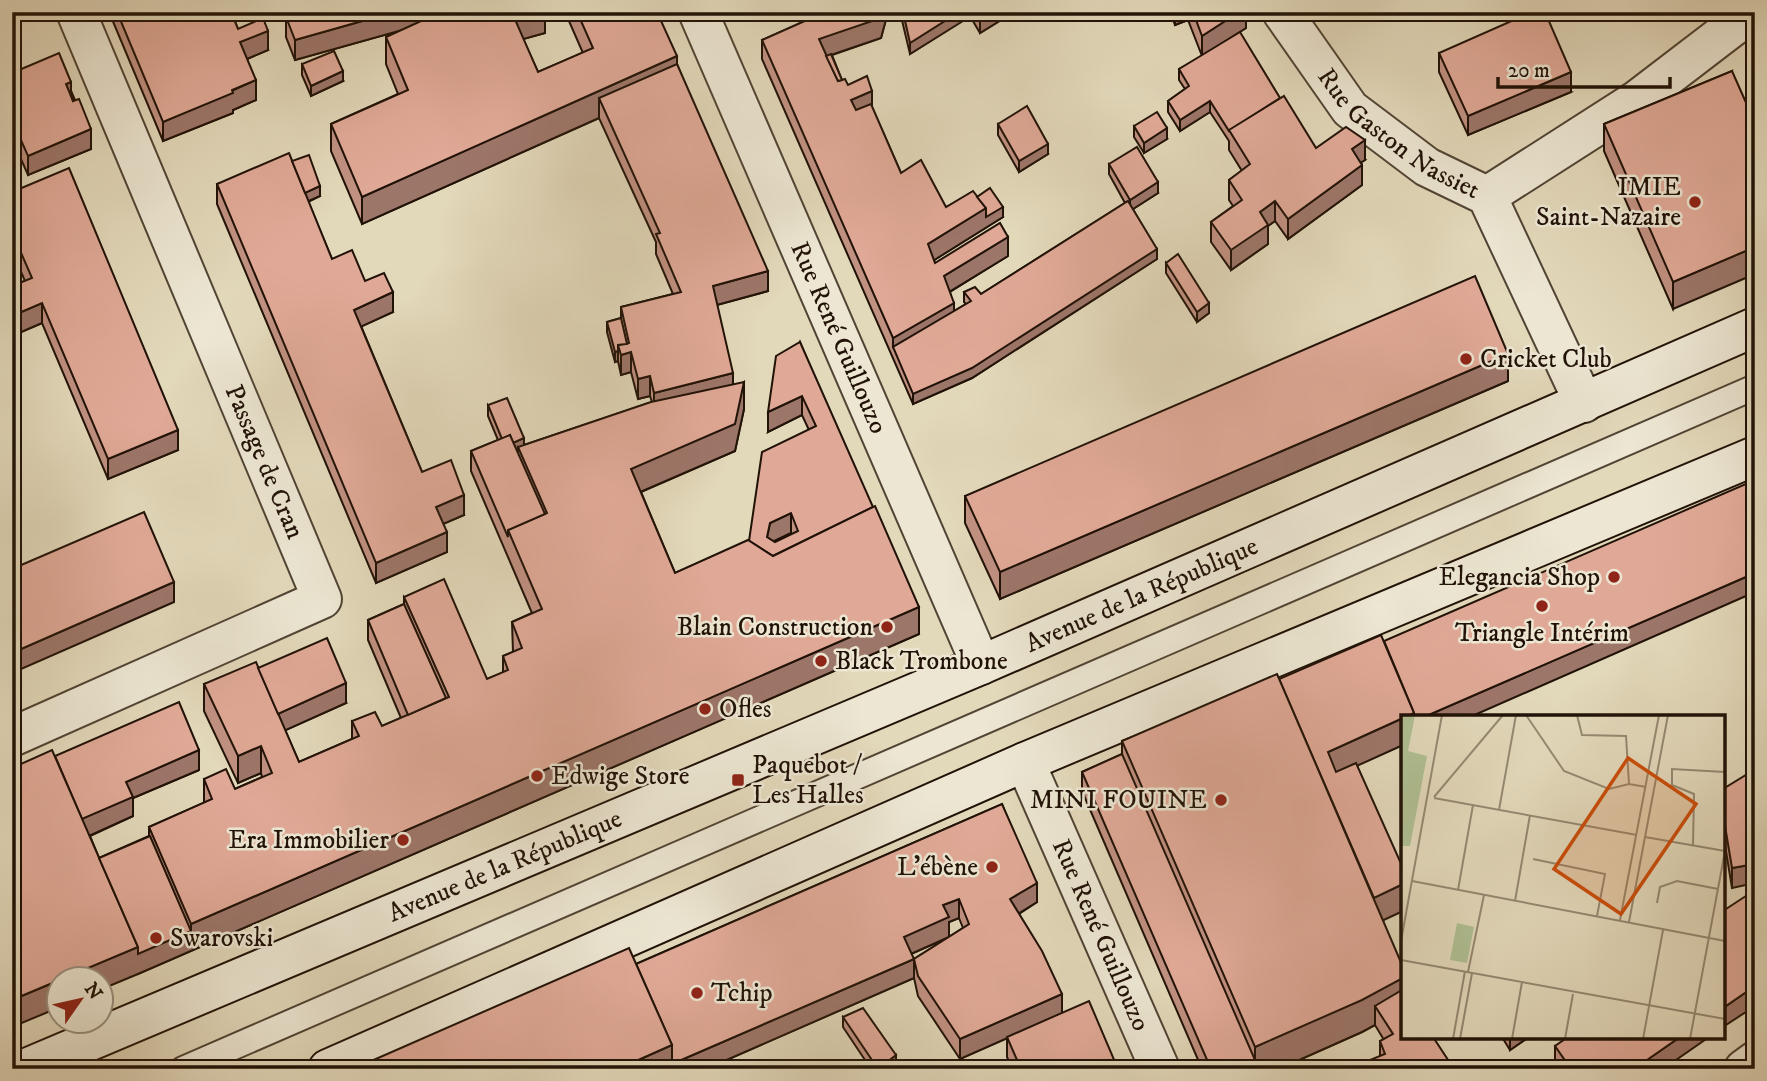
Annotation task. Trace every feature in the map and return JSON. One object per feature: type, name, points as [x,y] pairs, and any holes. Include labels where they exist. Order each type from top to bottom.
[{"type":"street","name":"Passage de Cran","points":[[12,737],[322,599],[76,12]]},
{"type":"street","name":"Rue René Guillouzo","points":[[698,12],[982,665]]},
{"type":"street","name":"Rue Gaston Nassiet","points":[[1282,12],[1350,109],[1427,167],[1487,196],[1584,403]]},
{"type":"street","points":[[1487,196],[1637,100],[1743,19]]},
{"type":"street","name":"Avenue de la République","points":[[24,1069],[982,665],[1755,327]]},
{"type":"street","points":[[328,1069],[1025,762],[1755,456]]},
{"type":"street","name":"Rue René Guillouzo","points":[[1025,762],[1160,1069]]},
{"type":"street","points":[[1744,1069],[1755,1061]]},
{"type":"lane","name":"Avenue de la République","points":[[183,1069],[1755,387]]},
{"type":"building","points":[[117,12],[231,12],[238,29],[263,18],[268,31],[240,42],[256,80],[232,90],[233,93],[163,122]]},
{"type":"building","points":[[304,12],[394,12],[295,40],[286,17]]},
{"type":"building","points":[[453,12],[523,12],[513,15],[538,72],[593,48],[577,12],[657,12],[677,56],[362,197],[331,124],[408,90],[386,37],[421,21]]},
{"type":"building","points":[[825,12],[882,12],[881,18],[819,39],[838,81],[845,79],[848,85],[867,76],[872,91],[851,100],[856,110],[871,104],[901,173],[921,160],[946,207],[973,191],[986,208],[928,244],[935,263],[1000,223],[1008,237],[944,276],[954,303],[893,338],[762,40]]},
{"type":"building","points":[[903,12],[959,12],[910,43]]},
{"type":"building","points":[[1193,12],[1239,12],[1202,36]]},
{"type":"building","points":[[1532,12],[1545,12],[1571,72],[1468,116],[1439,53]]},
{"type":"building","points":[[1240,32],[1280,98],[1229,131],[1210,101],[1180,120],[1168,101],[1189,86],[1179,69]]},
{"type":"building","points":[[334,51],[343,71],[311,86],[302,64]]},
{"type":"building","points":[[59,53],[71,82],[66,84],[73,101],[79,99],[91,129],[28,156],[12,120],[12,73]]},
{"type":"building","points":[[831,54],[842,80],[838,81],[826,56]]},
{"type":"building","points":[[677,64],[768,271],[713,286],[733,373],[654,393],[650,376],[638,379],[631,352],[621,355],[618,345],[629,343],[621,307],[681,292],[656,234],[660,233],[599,98]]},
{"type":"building","points":[[1732,71],[1755,123],[1755,247],[1673,282],[1604,124]]},
{"type":"building","points":[[1284,96],[1316,148],[1346,127],[1365,140],[1352,149],[1362,165],[1288,219],[1275,201],[1260,212],[1268,225],[1231,250],[1211,222],[1242,200],[1229,180],[1250,164],[1229,130]]},
{"type":"building","points":[[1027,106],[1048,144],[1019,161],[998,124]]},
{"type":"building","points":[[1157,112],[1167,128],[1144,143],[1134,126]]},
{"type":"building","points":[[1137,147],[1158,182],[1130,200],[1109,164]]},
{"type":"building","points":[[289,153],[332,259],[352,250],[365,281],[384,273],[393,292],[354,310],[422,472],[451,460],[464,495],[436,507],[447,532],[376,563],[217,184]]},
{"type":"building","points":[[309,155],[320,186],[305,193],[292,161]]},
{"type":"building","points":[[69,168],[178,430],[108,459],[42,303],[12,316],[12,286],[32,278],[12,232],[12,192]]},
{"type":"building","points":[[990,188],[1003,207],[986,217],[986,208],[977,197]]},
{"type":"building","points":[[1128,201],[1157,249],[972,368],[913,394],[893,347],[971,301],[964,292],[975,287],[981,294]]},
{"type":"building","points":[[1178,254],[1209,303],[1197,312],[1166,263]]},
{"type":"building","points":[[1475,276],[1508,354],[1000,572],[965,496]]},
{"type":"building","points":[[621,318],[627,344],[618,345],[618,351],[615,352],[607,322]]},
{"type":"building","points":[[800,342],[873,507],[773,556],[749,541],[762,452],[816,426],[802,396],[768,412],[776,356]],"holes":[[[791,513],[798,531],[775,542],[767,537],[770,523]]]},
{"type":"building","points":[[744,382],[735,424],[631,469],[675,573],[748,540],[773,556],[875,506],[919,607],[191,924],[149,827],[212,799],[204,779],[226,769],[235,789],[272,773],[261,746],[238,756],[204,684],[256,662],[299,762],[359,736],[352,721],[375,712],[382,726],[449,697],[404,597],[444,579],[487,679],[508,670],[503,656],[522,648],[512,622],[542,609],[508,530],[547,513],[518,447],[651,402]]},
{"type":"building","points":[[507,398],[524,438],[513,443],[510,435],[502,439],[488,405]]},
{"type":"building","points":[[510,435],[545,514],[508,530],[508,537],[471,451]]},
{"type":"building","points":[[1755,480],[1755,573],[1429,715],[1414,715],[1384,641]]},
{"type":"building","points":[[144,512],[174,582],[12,653],[12,569]]},
{"type":"building","points":[[404,604],[446,698],[408,715],[368,620]]},
{"type":"building","points":[[1381,635],[1414,713],[1401,715],[1401,719],[1328,752],[1336,772],[1356,763],[1401,864],[1401,885],[1374,898],[1279,679]]},
{"type":"building","points":[[327,638],[346,683],[278,714],[258,668]]},
{"type":"building","points":[[1277,674],[1401,962],[1401,979],[1362,1000],[1255,1047],[1122,741]]},
{"type":"building","points":[[179,702],[199,750],[126,782],[133,797],[82,819],[55,756]]},
{"type":"building","points":[[52,750],[138,947],[95,965],[46,965],[46,986],[12,1000],[12,768]]},
{"type":"building","points":[[1122,754],[1255,1060],[1235,1069],[1211,1069],[1082,772]]},
{"type":"building","points":[[1754,770],[1755,864],[1732,868],[1725,826],[1725,788]]},
{"type":"building","points":[[1002,804],[1037,883],[1010,899],[1042,951],[1062,994],[960,1039],[918,976],[914,959],[672,1064],[672,1045],[636,964]],"holes":[[[959,899],[969,924],[914,959],[904,937],[949,917],[943,905]]]},
{"type":"building","points":[[150,836],[191,931],[138,954],[138,947],[99,858]]},
{"type":"building","points":[[1755,890],[1755,986],[1725,1007],[1725,910]]},
{"type":"building","points":[[629,948],[672,1045],[618,1069],[353,1069]]},
{"type":"building","points":[[1401,991],[1401,1039],[1434,1039],[1454,1069],[1348,1069],[1385,1054],[1380,1041],[1393,1034],[1375,1006]]},
{"type":"building","points":[[1089,1001],[1118,1069],[1021,1069],[1007,1037]]},
{"type":"building","points":[[863,1008],[896,1055],[878,1069],[843,1017]]},
{"type":"building","points":[[1565,1039],[1677,1039],[1634,1069],[1571,1069],[1555,1046]]},
{"type":"place","name":"IMIE Saint-Nazaire","points":[[1695,202]]},
{"type":"place","name":"Cricket Club","points":[[1466,359]]},
{"type":"place","name":"Elegancia Shop","points":[[1614,577]]},
{"type":"place","name":"Triangle Intérim","points":[[1542,606]]},
{"type":"place","name":"Blain Construction","points":[[887,627]]},
{"type":"place","name":"Black Trombone","points":[[821,661]]},
{"type":"place","name":"Ofles","points":[[705,709]]},
{"type":"place","name":"Edwige Store","points":[[537,776]]},
{"type":"place","name":"Paquebot / Les Halles","points":[[738,780]]},
{"type":"place","name":"MINI FOUINE","points":[[1221,800]]},
{"type":"place","name":"Era Immobilier","points":[[403,840]]},
{"type":"place","name":"L'ébène","points":[[992,867]]},
{"type":"place","name":"Swarovski","points":[[156,938]]},
{"type":"place","name":"Tchip","points":[[697,993]]}]
